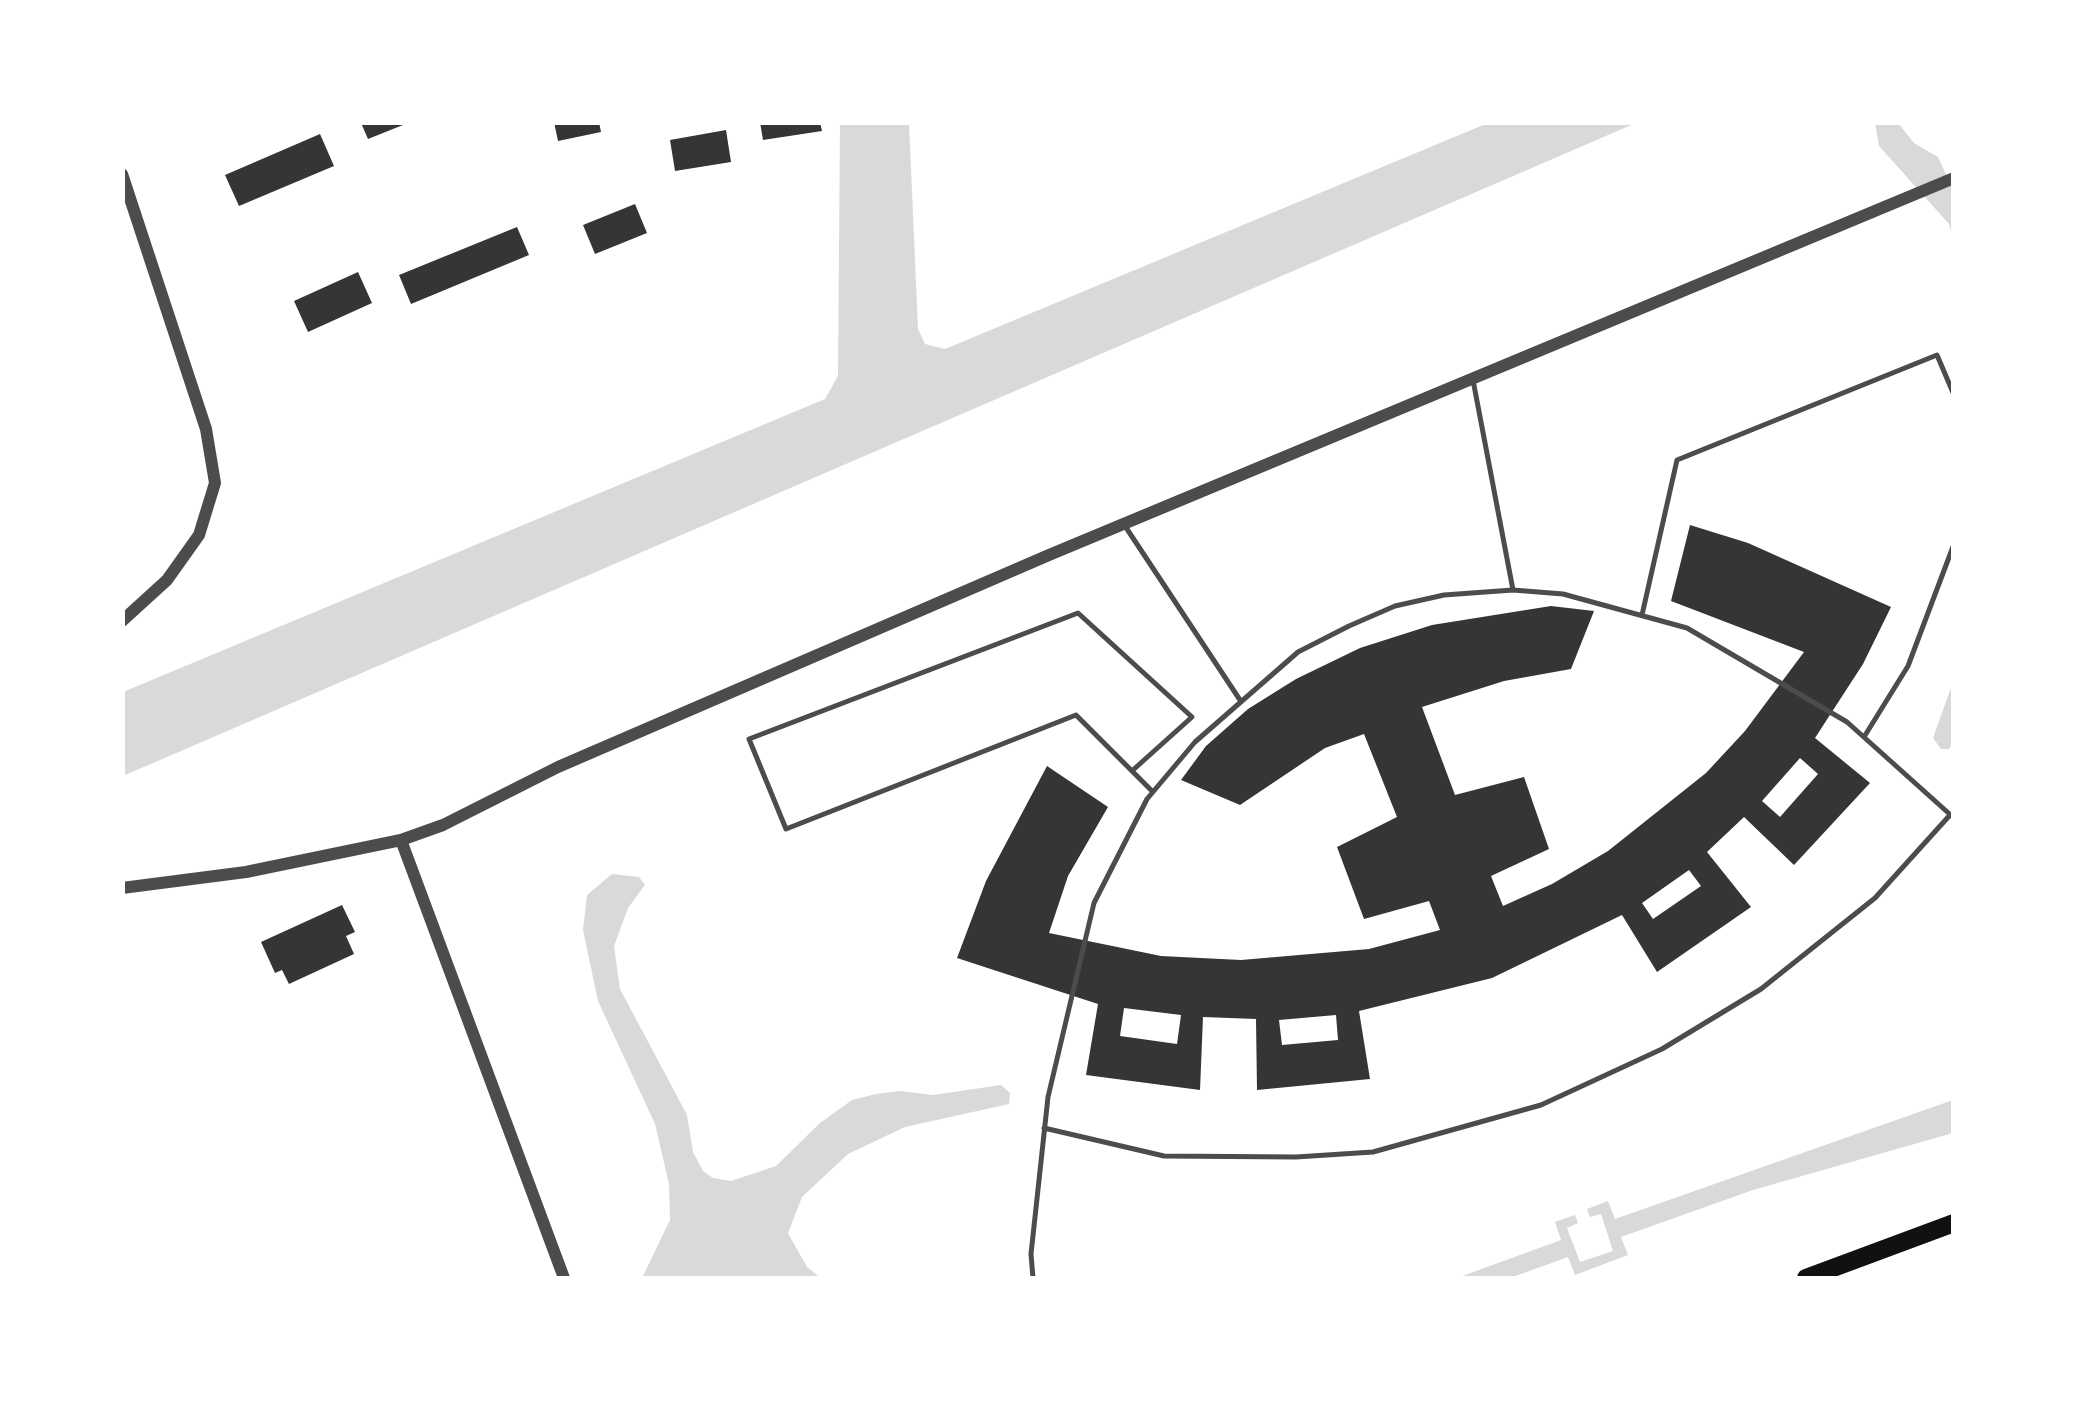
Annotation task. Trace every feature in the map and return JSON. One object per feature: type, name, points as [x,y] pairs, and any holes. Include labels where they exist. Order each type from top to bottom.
[{"type":"main road","points":[[1806,1278],[1954,1222]]},
{"type":"street","points":[[122,174],[206,428],[215,482],[199,535],[168,580],[124,620]]},
{"type":"street","points":[[122,888],[246,872],[401,840],[558,767],[1124,524],[1954,178]]},
{"type":"street","points":[[401,840],[564,1278]]},
{"type":"lane","points":[[1642,616],[1677,460],[1937,355],[1954,395]]},
{"type":"lane","points":[[1472,377],[1513,590]]},
{"type":"lane","points":[[1124,524],[1240,700]]},
{"type":"lane","points":[[1864,736],[1908,666],[1954,544]]},
{"type":"lane","points":[[1033,1278],[1031,1254],[1044,1128],[1094,903],[1153,792],[1195,742],[1298,652],[1395,606],[1444,594],[1513,590],[1563,594],[1687,628],[1847,722],[1952,816],[1875,898],[1762,990],[1662,1050],[1541,1105],[1373,1152],[1296,1157],[1164,1156],[1044,1128]]},
{"type":"lane","points":[[1133,770],[1192,718],[1078,613],[749,739],[786,829],[1076,715],[1153,792]]},
{"type":"shaded area","points":[[840,123],[909,123],[918,329],[925,344],[945,349],[1488,123],[1636,123],[123,776],[123,692],[825,399],[838,376]]},
{"type":"shaded area","points":[[1875,123],[1898,123],[1914,143],[1938,157],[1953,190],[1953,239],[1949,224],[1879,146]]},
{"type":"shaded area","points":[[1953,682],[1953,742],[1949,749],[1941,749],[1933,738]]},
{"type":"shaded area","points":[[612,874],[639,877],[645,885],[628,908],[614,946],[620,989],[687,1115],[693,1152],[703,1171],[713,1178],[731,1181],[776,1166],[820,1123],[852,1100],[876,1094],[901,1091],[933,1095],[1001,1085],[1010,1093],[1009,1104],[905,1127],[848,1154],[802,1197],[788,1233],[807,1267],[821,1278],[642,1278],[670,1220],[669,1184],[655,1124],[598,1001],[583,930],[587,895]]},
{"type":"shaded area","points":[[1953,1100],[1953,1133],[1753,1190],[1621,1237],[1628,1255],[1575,1275],[1568,1257],[1510,1278],[1457,1278],[1561,1240],[1555,1222],[1575,1215],[1578,1223],[1567,1228],[1580,1262],[1613,1251],[1601,1214],[1590,1217],[1587,1209],[1608,1201],[1615,1219]]},
{"type":"building","points":[[554,122],[599,122],[601,132],[558,141]]},
{"type":"building","points":[[760,122],[820,122],[822,131],[763,140]]},
{"type":"building","points":[[361,123],[408,123],[368,139]]},
{"type":"building","points":[[726,130],[731,162],[675,171],[670,140]]},
{"type":"building","points":[[320,134],[334,166],[239,206],[225,175]]},
{"type":"building","points":[[635,204],[647,233],[595,254],[583,225]]},
{"type":"building","points":[[517,227],[529,255],[411,304],[399,275]]},
{"type":"building","points":[[358,272],[372,303],[308,332],[294,301]]},
{"type":"building","points":[[1690,525],[1748,543],[1891,607],[1863,664],[1815,738],[1870,783],[1794,865],[1744,817],[1707,852],[1751,907],[1657,972],[1622,915],[1492,978],[1359,1011],[1370,1079],[1257,1090],[1256,1019],[1203,1017],[1200,1090],[1086,1075],[1098,1004],[957,958],[986,881],[1047,766],[1108,807],[1068,876],[1049,933],[1161,956],[1241,960],[1369,949],[1440,930],[1429,901],[1364,919],[1337,847],[1397,817],[1364,734],[1325,748],[1240,805],[1181,780],[1206,746],[1248,709],[1296,679],[1360,648],[1432,625],[1551,606],[1594,611],[1571,669],[1504,681],[1422,707],[1455,795],[1524,777],[1549,849],[1491,876],[1503,906],[1552,884],[1608,851],[1706,773],[1745,731],[1804,652],[1671,601]],"holes":[[[1800,758],[1818,774],[1780,817],[1762,801]],[[1689,870],[1701,886],[1653,919],[1642,903]],[[1124,1008],[1181,1015],[1177,1044],[1120,1036]],[[1336,1015],[1338,1040],[1282,1045],[1279,1020]]]},
{"type":"building","points":[[342,905],[355,932],[346,936],[354,954],[289,984],[282,970],[275,973],[261,942]]}]
